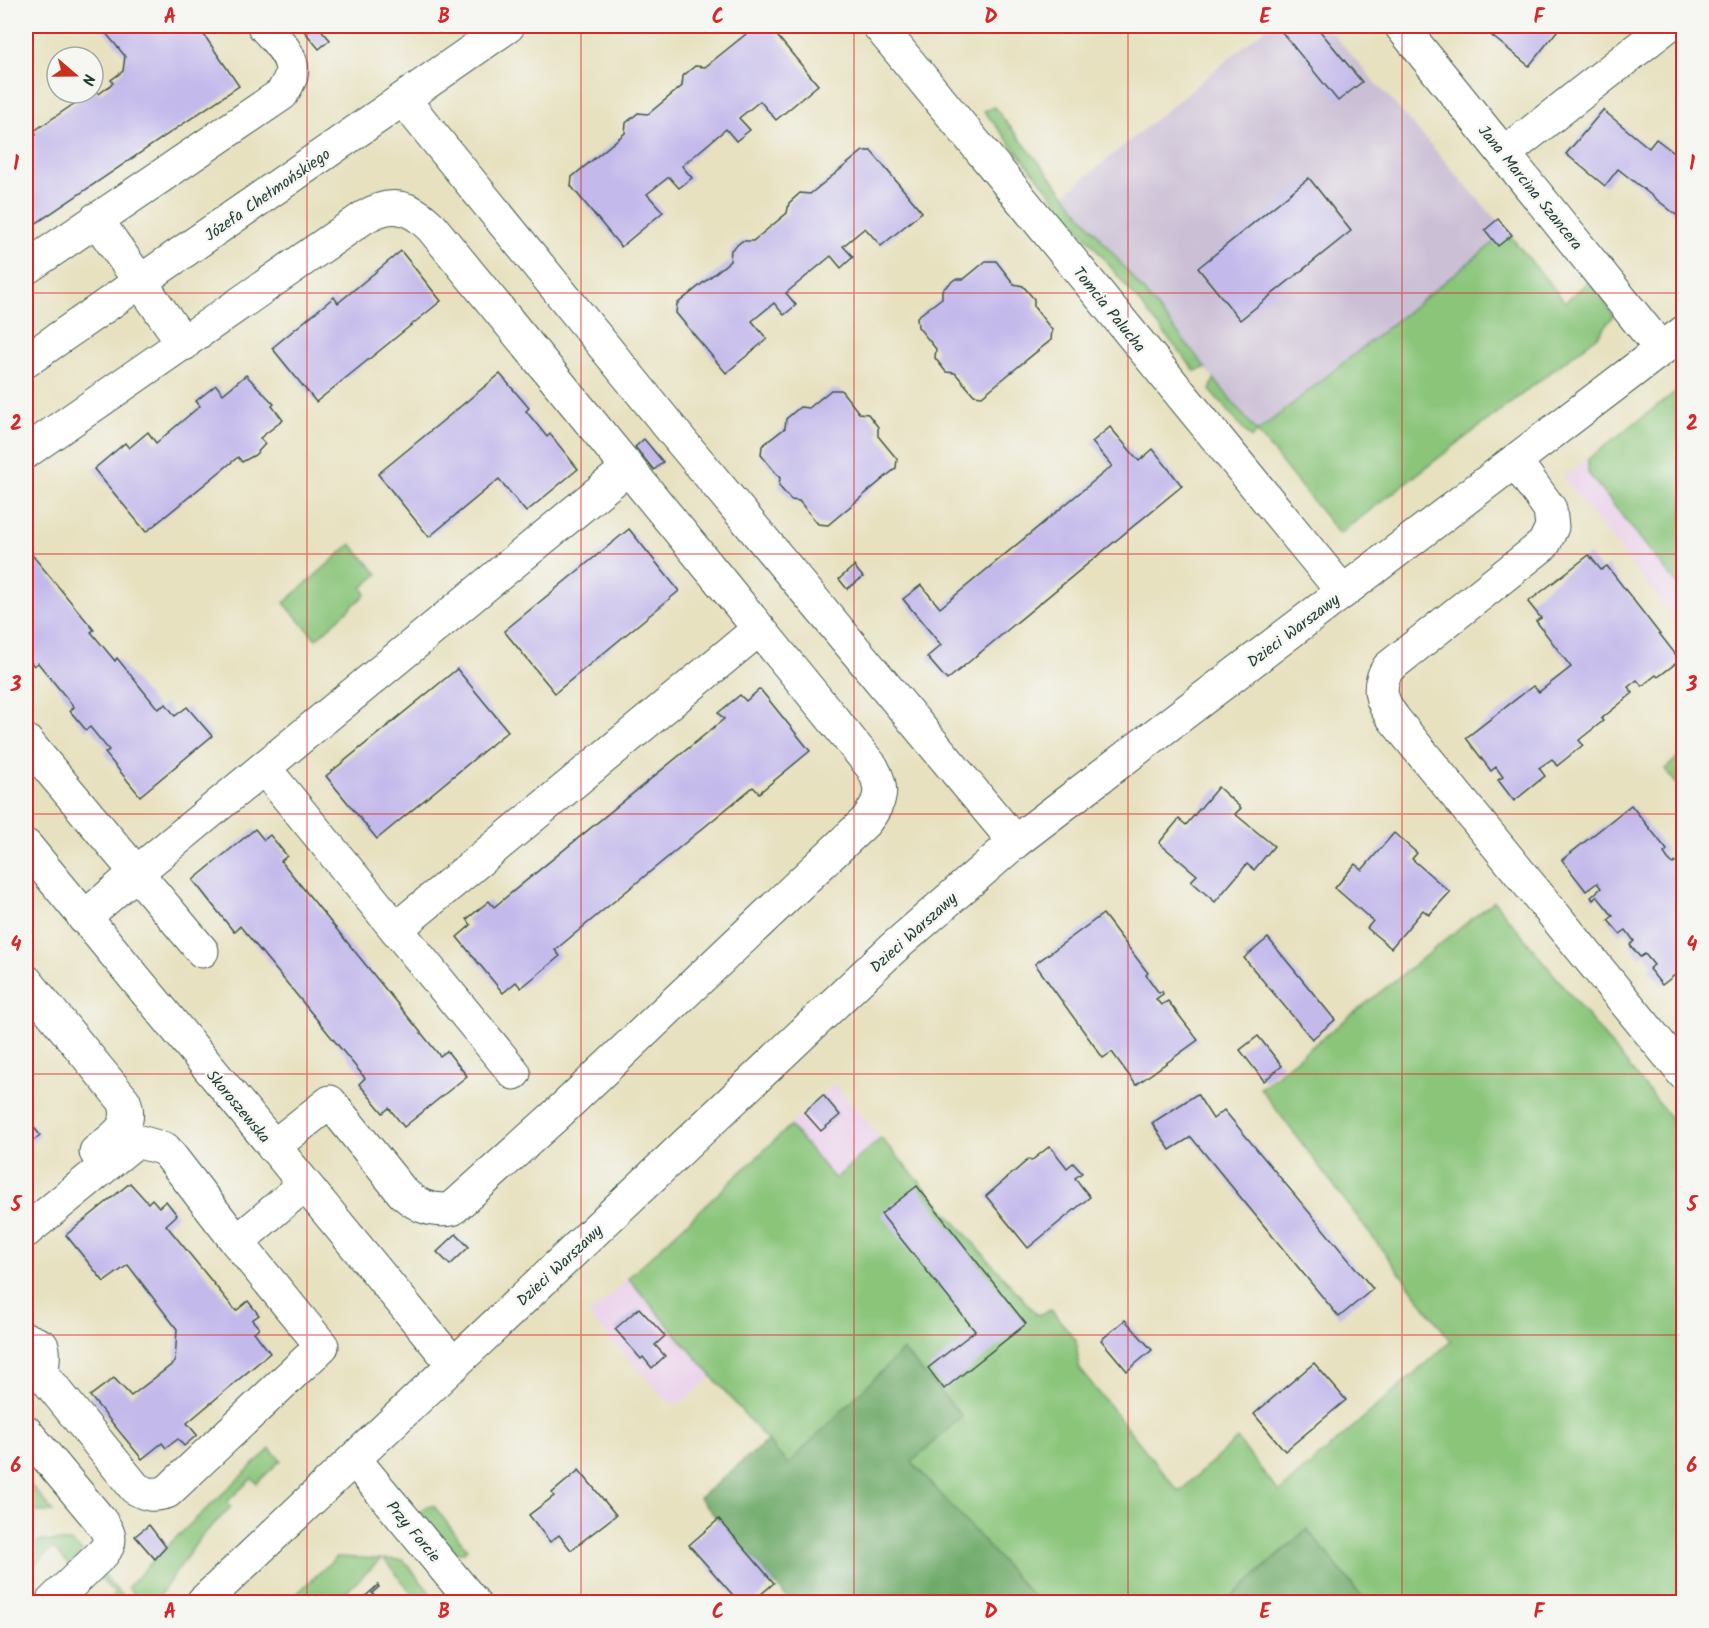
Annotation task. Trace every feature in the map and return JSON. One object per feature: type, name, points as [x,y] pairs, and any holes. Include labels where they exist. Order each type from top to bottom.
[{"type":"street","points":[[26,268],[282,94],[291,77],[292,66],[286,53],[264,26]]},
{"type":"street","name":"Józefa Chełmońskiego","points":[[26,361],[508,26]]},
{"type":"street","name":"Tomcia Palucha","points":[[879,26],[1343,592]]},
{"type":"street","name":"Jana Marcina Szancera","points":[[1401,26],[1504,154],[1677,338]]},
{"type":"street","points":[[1504,154],[1667,26]]},
{"type":"street","points":[[403,99],[681,441],[1015,842]]},
{"type":"street","points":[[26,452],[363,218],[376,210],[390,206],[402,208],[423,219],[432,228],[872,767],[878,778],[880,789],[877,806],[865,822],[562,1109],[452,1209],[439,1211],[413,1202],[330,1102],[273,1147]]},
{"type":"street","points":[[96,219],[184,344]]},
{"type":"street","name":"Dzieci Warszawy","points":[[203,1602],[892,949],[1015,842],[1677,338]]},
{"type":"street","points":[[1515,460],[1550,509],[1552,527],[1544,544],[1388,668],[1384,674],[1380,695],[1394,719],[1683,1074]]},
{"type":"street","points":[[84,918],[628,468]]},
{"type":"street","points":[[396,929],[759,629]]},
{"type":"street","points":[[26,741],[202,951]]},
{"type":"street","points":[[264,768],[514,1073]]},
{"type":"street","name":"Skoroszewska","points":[[26,846],[454,1365]]},
{"type":"street","points":[[26,981],[124,1101],[128,1117],[120,1132],[26,1210]]},
{"type":"street","points":[[26,1231],[136,1141],[165,1149],[322,1346],[167,1492],[146,1495],[135,1488],[44,1376],[42,1346],[26,1339]]},
{"type":"street","points":[[237,1242],[304,1185]]},
{"type":"street","points":[[26,1432],[99,1519],[108,1531],[110,1539],[109,1547],[52,1602]]},
{"type":"street","name":"Przy Forcie","points":[[354,1459],[473,1602]]},
{"type":"shaded area","points":[[1268,26],[1326,26],[1507,232],[1257,432],[1064,195]]},
{"type":"shaded area","points":[[1683,386],[1683,629],[1563,478]]},
{"type":"shaded area","points":[[834,1084],[881,1138],[835,1179],[790,1126]]},
{"type":"shaded area","points":[[628,1278],[712,1377],[685,1400],[676,1404],[668,1402],[589,1316]]},
{"type":"green space","points":[[994,107],[1206,368],[1195,371],[984,111]]},
{"type":"green space","points":[[1507,232],[1565,302],[1589,281],[1613,316],[1598,336],[1339,534],[1257,432]]},
{"type":"green space","points":[[1214,379],[1257,432],[1251,438],[1210,390]]},
{"type":"green space","points":[[1683,386],[1683,592],[1588,473],[1588,459]]},
{"type":"green space","points":[[351,544],[378,574],[362,588],[366,594],[316,639],[284,603]]},
{"type":"green space","points":[[1683,753],[1683,792],[1665,769]]},
{"type":"green space","points":[[1494,901],[1683,1133],[1683,1602],[1366,1602],[1307,1529],[1226,1602],[1038,1602],[911,1462],[903,1351],[788,1465],[628,1278],[790,1126],[835,1179],[881,1138],[1037,1315],[1051,1310],[1076,1340],[1079,1368],[1179,1492],[1237,1439],[1279,1492],[1451,1341],[1260,1088]]},
{"type":"green space","points":[[903,1350],[962,1416],[912,1462],[1038,1602],[791,1602],[699,1498],[767,1441],[788,1464]]},
{"type":"green space","points":[[270,1449],[281,1460],[257,1483],[252,1478],[227,1502],[231,1507],[200,1538],[155,1602],[140,1602],[128,1587],[166,1547]]},
{"type":"green space","points":[[26,1479],[53,1512],[36,1512],[26,1498]]},
{"type":"green space","points":[[428,1506],[434,1506],[467,1549],[463,1553],[451,1552],[419,1513]]},
{"type":"green space","points":[[1307,1529],[1366,1602],[1226,1602]]},
{"type":"green space","points":[[39,1541],[70,1542],[82,1551],[70,1566],[53,1548],[26,1573],[26,1554]]},
{"type":"green space","points":[[336,1557],[381,1559],[335,1602],[288,1602]]},
{"type":"green space","points":[[384,1559],[403,1560],[438,1602],[419,1602]]},
{"type":"green space","points":[[103,1574],[127,1602],[106,1602],[115,1594],[99,1577]]},
{"type":"building","points":[[100,26],[198,26],[239,86],[26,230],[26,143],[36,135],[34,131],[72,105],[105,105],[105,89],[113,83],[111,80],[123,71],[125,56]]},
{"type":"building","points":[[300,26],[318,26],[330,40],[319,49]]},
{"type":"building","points":[[756,26],[769,26],[818,85],[776,120],[760,101],[739,118],[750,130],[736,141],[726,129],[682,166],[692,178],[679,188],[669,177],[647,194],[663,212],[621,247],[571,186],[572,177],[625,133],[626,123],[638,113],[648,114],[682,86],[683,76],[695,66],[705,67]]},
{"type":"building","points":[[1288,26],[1316,26],[1362,82],[1338,101],[1281,31]]},
{"type":"building","points":[[1492,26],[1561,26],[1529,66],[1487,32]]},
{"type":"building","points":[[1603,110],[1649,148],[1656,139],[1684,160],[1684,221],[1618,169],[1605,186],[1566,154]]},
{"type":"building","points":[[863,151],[871,151],[922,212],[881,246],[865,228],[843,246],[853,257],[841,268],[831,256],[786,293],[796,305],[784,315],[774,303],[752,321],[767,339],[726,373],[676,313],[677,304],[730,261],[731,250],[742,241],[753,241],[787,213],[789,203],[800,193],[810,194]]},
{"type":"building","points":[[1309,178],[1351,231],[1240,320],[1198,268]]},
{"type":"building","points":[[1498,219],[1512,235],[1498,246],[1485,230]]},
{"type":"building","points":[[401,251],[441,301],[316,402],[272,348],[334,297],[338,303]]},
{"type":"building","points":[[986,261],[996,261],[1014,284],[1023,286],[1034,299],[1034,307],[1052,330],[1051,340],[982,396],[974,395],[955,373],[946,372],[935,358],[936,349],[918,327],[917,317],[942,298],[942,290],[955,279],[964,279]]},
{"type":"building","points":[[500,374],[529,408],[526,411],[547,437],[550,434],[578,469],[526,512],[499,479],[429,537],[378,474]]},
{"type":"building","points":[[246,375],[274,404],[272,406],[283,420],[260,438],[265,444],[255,455],[242,462],[238,457],[146,532],[94,469],[125,443],[129,448],[148,432],[156,443],[200,406],[196,401],[216,385],[223,394]]},
{"type":"building","points":[[831,390],[841,390],[859,413],[868,414],[878,427],[878,436],[897,459],[896,468],[828,525],[818,524],[799,501],[791,500],[779,486],[780,478],[761,455],[762,446],[785,428],[786,419],[800,407],[809,408]]},
{"type":"building","points":[[1110,427],[1139,461],[1153,449],[1182,486],[947,680],[927,657],[941,645],[903,599],[921,585],[940,608],[1112,466],[1092,442]]},
{"type":"building","points":[[644,439],[663,462],[654,470],[635,447]]},
{"type":"building","points":[[629,529],[679,591],[555,693],[504,631]]},
{"type":"building","points":[[26,539],[32,547],[28,550],[94,630],[91,632],[115,661],[117,658],[158,709],[166,704],[175,716],[187,707],[212,736],[140,796],[105,753],[109,750],[90,727],[86,730],[70,711],[74,707],[38,663],[34,666],[26,656]]},
{"type":"building","points":[[1589,555],[1601,570],[1607,566],[1680,660],[1642,686],[1637,680],[1628,687],[1633,693],[1579,740],[1583,745],[1557,766],[1552,759],[1539,768],[1545,776],[1514,801],[1498,780],[1503,777],[1496,767],[1491,771],[1466,738],[1533,686],[1539,692],[1571,667],[1536,621],[1541,618],[1528,602]]},
{"type":"building","points":[[854,566],[863,577],[847,589],[839,579]]},
{"type":"building","points":[[457,669],[508,731],[377,839],[326,776]]},
{"type":"building","points":[[760,689],[810,751],[759,793],[753,787],[555,950],[560,956],[521,988],[516,982],[503,993],[457,937],[471,925],[467,919],[489,901],[494,907],[724,719],[718,713],[740,695],[746,701]]},
{"type":"building","points":[[1218,787],[1241,808],[1235,814],[1274,846],[1254,870],[1247,864],[1215,902],[1191,881],[1197,875],[1159,843],[1179,819],[1186,825]]},
{"type":"building","points":[[1631,805],[1667,850],[1664,853],[1668,859],[1673,864],[1676,862],[1684,871],[1684,968],[1662,985],[1649,969],[1654,965],[1645,954],[1640,957],[1630,945],[1634,941],[1626,930],[1620,934],[1608,920],[1613,916],[1597,896],[1593,900],[1591,897],[1601,888],[1597,883],[1586,891],[1562,860]]},
{"type":"building","points":[[255,829],[264,840],[270,835],[287,856],[281,861],[440,1056],[447,1051],[467,1076],[404,1127],[389,1108],[383,1113],[359,1084],[365,1078],[240,926],[234,932],[193,880]]},
{"type":"building","points":[[1394,833],[1417,853],[1412,859],[1450,892],[1429,915],[1423,910],[1391,948],[1367,928],[1373,921],[1335,888],[1355,864],[1362,870]]},
{"type":"building","points":[[1103,914],[1148,973],[1146,975],[1159,993],[1162,991],[1163,994],[1156,999],[1161,1005],[1168,1001],[1198,1040],[1136,1085],[1112,1052],[1103,1058],[1035,964]]},
{"type":"building","points":[[1268,938],[1335,1020],[1312,1039],[1244,958]]},
{"type":"building","points":[[1258,1036],[1282,1066],[1264,1081],[1240,1050]]},
{"type":"building","points":[[1197,1094],[1213,1119],[1224,1110],[1373,1289],[1339,1317],[1191,1137],[1170,1150],[1152,1123]]},
{"type":"building","points":[[823,1095],[840,1115],[821,1131],[804,1112]]},
{"type":"building","points":[[26,1118],[40,1135],[26,1147]]},
{"type":"building","points":[[1050,1146],[1067,1168],[1073,1163],[1082,1173],[1075,1178],[1090,1197],[1028,1248],[986,1196],[1029,1159],[1031,1161]]},
{"type":"building","points":[[130,1183],[148,1203],[152,1199],[159,1207],[166,1201],[177,1215],[166,1225],[236,1311],[248,1301],[259,1315],[252,1320],[259,1328],[254,1332],[270,1353],[187,1423],[197,1435],[184,1446],[178,1439],[166,1448],[162,1443],[142,1459],[90,1396],[114,1378],[131,1396],[175,1362],[177,1329],[128,1265],[104,1282],[66,1235]]},
{"type":"building","points":[[917,1186],[1026,1324],[944,1389],[928,1368],[975,1331],[881,1214]]},
{"type":"building","points":[[456,1234],[469,1247],[450,1265],[437,1252]]},
{"type":"building","points":[[639,1308],[665,1336],[655,1345],[665,1356],[652,1368],[615,1329]]},
{"type":"building","points":[[1125,1320],[1152,1350],[1127,1371],[1101,1340]]},
{"type":"building","points":[[1314,1363],[1346,1400],[1285,1451],[1254,1414]]},
{"type":"building","points":[[579,1470],[616,1515],[571,1550],[559,1535],[550,1542],[529,1515],[554,1496],[552,1493]]},
{"type":"building","points":[[719,1519],[774,1583],[752,1602],[739,1602],[689,1545]]},
{"type":"building","points":[[149,1525],[166,1547],[155,1559],[135,1536]]},
{"type":"building","points":[[378,1585],[379,1587],[372,1593],[381,1602],[359,1602]]}]
